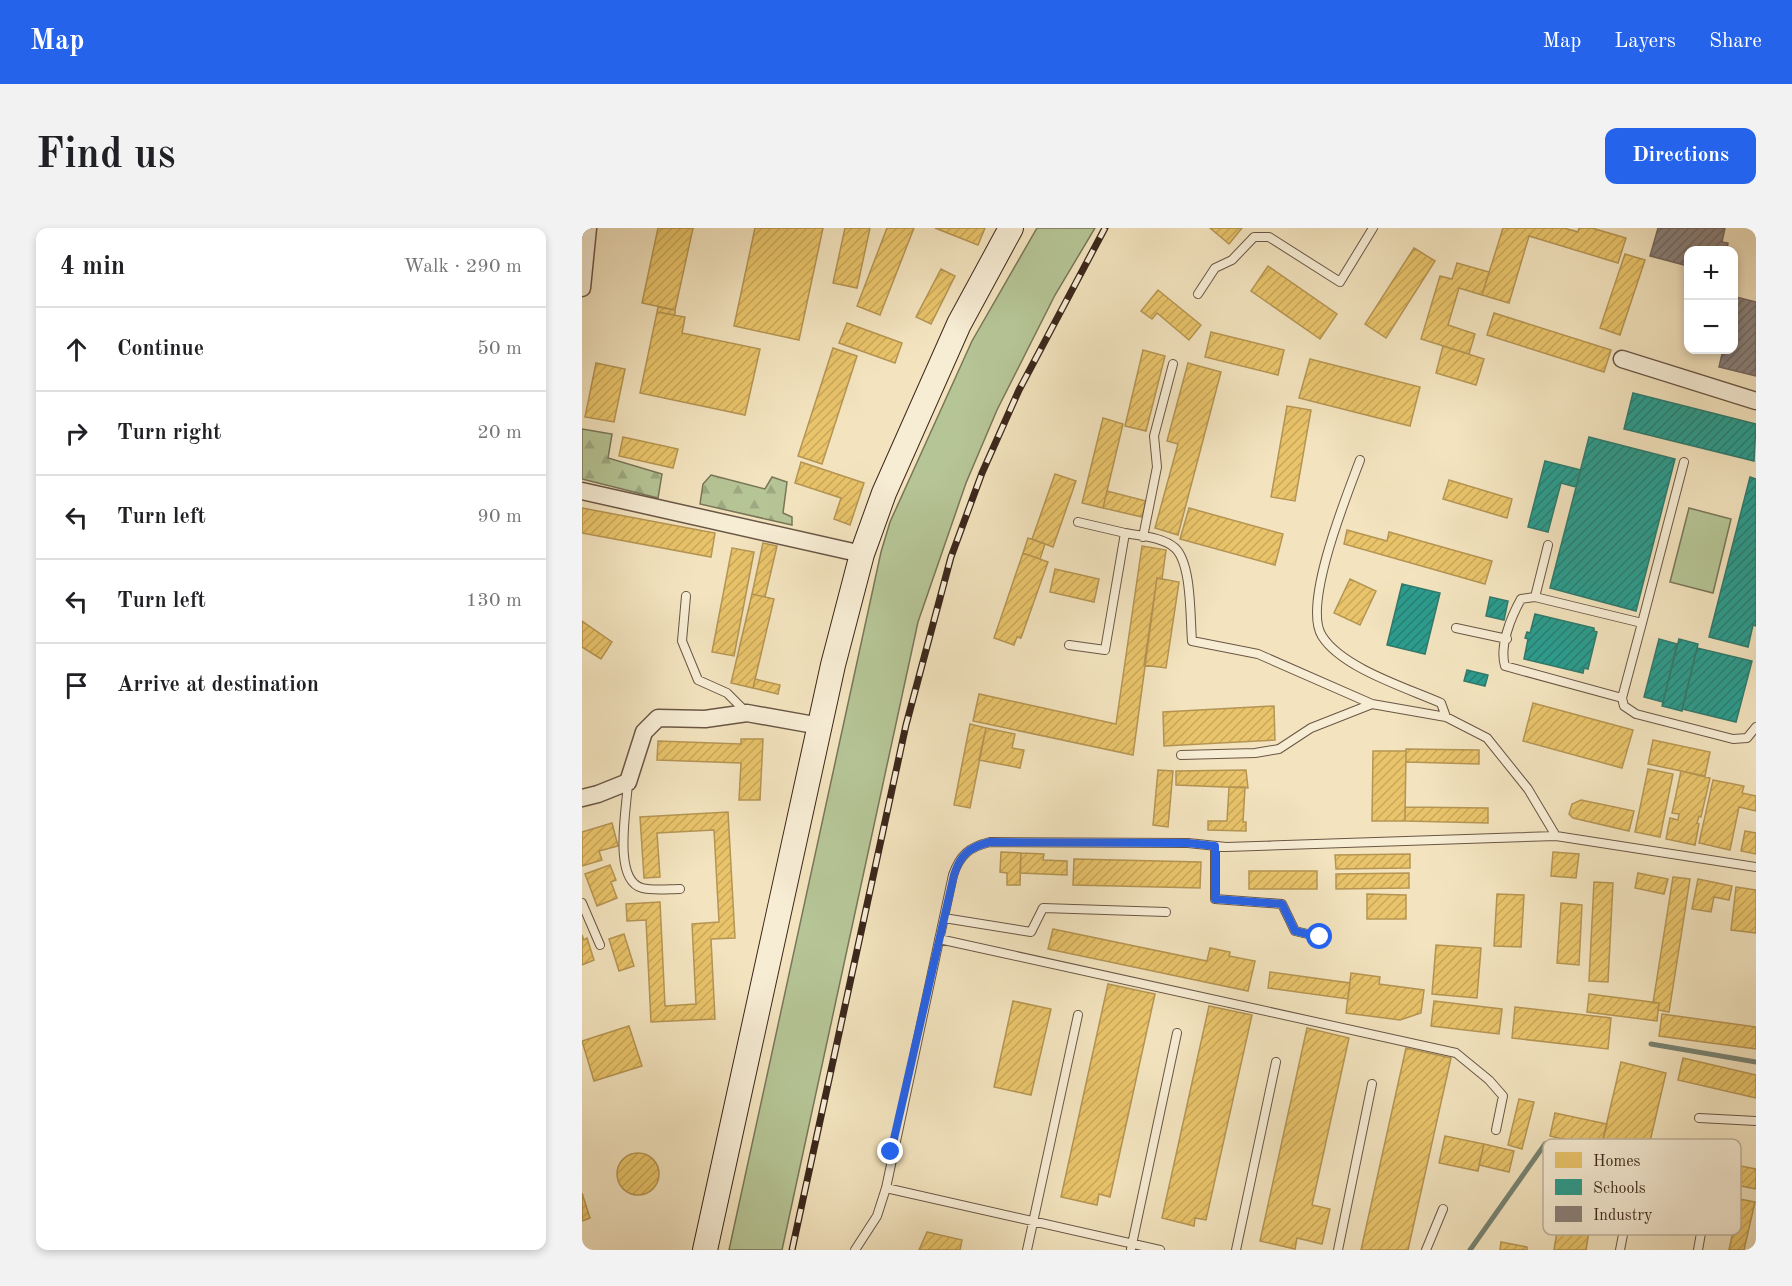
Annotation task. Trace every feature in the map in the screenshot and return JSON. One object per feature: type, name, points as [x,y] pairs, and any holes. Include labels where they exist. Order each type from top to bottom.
[{"type":"street","points":[[582,288],[588,228]]},
{"type":"street","points":[[705,1250],[820,726],[862,554],[884,493],[936,374],[959,324],[1011,228]]},
{"type":"street","points":[[1622,359],[1756,401]]},
{"type":"street","points":[[582,491],[862,554]]},
{"type":"street","points":[[582,798],[628,782],[644,732],[658,718],[705,719],[747,713],[820,726]]},
{"type":"lane","points":[[1198,294],[1215,268],[1232,260],[1254,237],[1269,237],[1340,282],[1373,228]]},
{"type":"lane","points":[[1143,537],[1157,467],[1154,436],[1173,364]]},
{"type":"lane","points":[[1360,460],[1334,529],[1318,596],[1316,625],[1323,638],[1348,661],[1441,703],[1446,717]]},
{"type":"lane","points":[[1684,462],[1622,698],[1624,706],[1636,714],[1733,739],[1747,738],[1756,727]]},
{"type":"lane","points":[[1078,522],[1162,541],[1176,549],[1186,570],[1192,641],[1258,654],[1372,704],[1446,717],[1487,738],[1528,789],[1556,836]]},
{"type":"lane","points":[[1069,645],[1105,650],[1125,533]]},
{"type":"lane","points":[[1535,597],[1548,545]]},
{"type":"lane","points":[[686,596],[682,641],[698,680],[727,693],[747,713]]},
{"type":"lane","points":[[1622,698],[1505,666],[1503,659],[1512,615],[1521,599],[1535,597],[1642,623]]},
{"type":"lane","points":[[1456,628],[1507,639]]},
{"type":"lane","points":[[1181,755],[1255,753],[1279,749],[1311,728],[1372,704]]},
{"type":"lane","points":[[628,782],[623,866],[632,883],[642,889],[680,889]]},
{"type":"lane","points":[[855,1250],[877,1216],[886,1188],[944,918],[959,859],[967,851],[990,842],[1188,843],[1215,846],[1556,836],[1756,867]]},
{"type":"lane","points":[[1215,846],[1215,899],[1282,904],[1295,931],[1320,937]]},
{"type":"lane","points":[[582,903],[600,945]]},
{"type":"lane","points":[[944,918],[1031,932],[1043,908],[1166,912]]},
{"type":"lane","points":[[939,939],[1456,1053],[1489,1080],[1503,1096],[1496,1130]]},
{"type":"lane","points":[[1027,1250],[1078,1014]]},
{"type":"lane","points":[[1131,1247],[1177,1033]]},
{"type":"lane","points":[[1236,1250],[1276,1062]]},
{"type":"lane","points":[[1338,1250],[1372,1084]]},
{"type":"lane","points":[[1699,1118],[1756,1120]]},
{"type":"lane","points":[[886,1188],[1131,1247],[1160,1250]]},
{"type":"lane","points":[[1426,1250],[1443,1209]]},
{"type":"lane","points":[[1620,1250],[1623,1235]]},
{"type":"lane","points":[[1698,1250],[1701,1235]]},
{"type":"green space","points":[[1037,228],[1095,228],[1055,295],[997,410],[966,483],[918,622],[782,1250],[729,1250],[881,552],[890,522],[972,341]]},
{"type":"green space","points":[[582,429],[612,434],[608,458],[662,474],[658,498],[582,479]]},
{"type":"green space","points":[[711,475],[765,489],[772,477],[787,482],[783,513],[792,517],[792,525],[700,504],[703,484]]},
{"type":"green space","points":[[1689,508],[1731,519],[1713,593],[1670,582]]},
{"type":"building: Homes","points":[[658,228],[693,228],[675,310],[642,303]]},
{"type":"building: Homes","points":[[755,228],[823,228],[799,340],[734,326]]},
{"type":"building: Homes","points":[[845,228],[870,228],[857,288],[833,283]]},
{"type":"building: Homes","points":[[887,228],[914,228],[880,315],[857,306]]},
{"type":"building: Homes","points":[[935,228],[985,228],[978,245]]},
{"type":"building: Homes","points":[[1210,228],[1242,228],[1229,244]]},
{"type":"building: Homes","points":[[1503,228],[1564,228],[1578,232],[1579,228],[1592,228],[1626,238],[1618,263],[1529,236],[1509,303],[1482,295]]},
{"type":"building: Homes","points":[[1414,248],[1435,261],[1386,338],[1365,324]]},
{"type":"building: Homes","points":[[1625,254],[1645,260],[1620,335],[1600,328]]},
{"type":"building: Homes","points":[[1457,263],[1489,272],[1482,295],[1459,288],[1448,325],[1475,334],[1469,354],[1421,339],[1440,276],[1452,279]]},
{"type":"building: Homes","points":[[1268,266],[1337,314],[1320,339],[1251,291]]},
{"type":"building: Homes","points":[[941,269],[955,276],[931,324],[916,317]]},
{"type":"building: Homes","points":[[1158,290],[1201,325],[1189,340],[1157,313],[1152,319],[1141,311]]},
{"type":"building: Homes","points":[[658,307],[675,310],[675,315],[657,312]]},
{"type":"building: Homes","points":[[657,312],[685,317],[682,333],[760,349],[745,415],[640,393]]},
{"type":"building: Homes","points":[[1494,313],[1611,350],[1604,372],[1487,335]]},
{"type":"building: Homes","points":[[847,323],[902,343],[895,363],[839,343]]},
{"type":"building: Homes","points":[[1211,332],[1284,350],[1278,375],[1205,357]]},
{"type":"building: Homes","points":[[1443,346],[1484,359],[1476,385],[1436,373]]},
{"type":"building: Homes","points":[[833,348],[857,356],[822,464],[798,456]]},
{"type":"building: Homes","points":[[1143,350],[1165,356],[1146,431],[1125,426]]},
{"type":"building: Homes","points":[[1310,359],[1420,387],[1410,426],[1299,398]]},
{"type":"building: Homes","points":[[596,363],[625,369],[614,422],[585,417]]},
{"type":"building: Homes","points":[[1188,363],[1221,372],[1178,535],[1155,528],[1178,444],[1167,441]]},
{"type":"building: Homes","points":[[1287,406],[1311,410],[1295,501],[1271,497]]},
{"type":"building: Homes","points":[[1103,418],[1123,424],[1103,508],[1082,503]]},
{"type":"building: Homes","points":[[623,437],[678,449],[673,468],[619,456]]},
{"type":"building: Homes","points":[[801,462],[864,483],[850,525],[834,519],[841,498],[795,483]]},
{"type":"building: Homes","points":[[1055,474],[1076,481],[1053,547],[1032,539]]},
{"type":"building: Homes","points":[[1449,480],[1512,499],[1507,518],[1443,499]]},
{"type":"building: Homes","points":[[1107,491],[1146,501],[1142,517],[1103,508]]},
{"type":"building: Homes","points":[[582,508],[715,533],[711,557],[582,533]]},
{"type":"building: Homes","points":[[1189,508],[1283,534],[1275,565],[1180,539]]},
{"type":"building: Homes","points":[[1347,530],[1387,541],[1389,532],[1492,561],[1485,584],[1344,544]]},
{"type":"building: Homes","points":[[1028,538],[1045,544],[1040,559],[1023,553]]},
{"type":"building: Homes","points":[[763,543],[777,546],[765,597],[752,594]]},
{"type":"building: Homes","points":[[1142,546],[1166,550],[1162,579],[1157,578],[1133,755],[973,721],[979,694],[1116,724]]},
{"type":"building: Homes","points":[[732,548],[754,552],[734,656],[712,652]]},
{"type":"building: Homes","points":[[1023,553],[1048,562],[1021,638],[1017,637],[1014,645],[994,638]]},
{"type":"building: Homes","points":[[1055,569],[1099,579],[1094,602],[1050,592]]},
{"type":"building: Homes","points":[[1157,578],[1179,582],[1166,668],[1144,665]]},
{"type":"building: Homes","points":[[1350,579],[1376,591],[1360,625],[1334,613]]},
{"type":"building: Homes","points":[[752,594],[774,599],[753,688],[731,683]]},
{"type":"building: Homes","points":[[582,621],[612,642],[601,659],[582,647]]},
{"type":"building: Homes","points":[[755,679],[780,685],[778,694],[753,688]]},
{"type":"building: Homes","points":[[1533,703],[1633,730],[1622,768],[1523,741]]},
{"type":"building: Homes","points":[[1274,706],[1275,740],[1164,746],[1163,712]]},
{"type":"building: Homes","points":[[970,724],[986,728],[970,808],[954,805]]},
{"type":"building: Homes","points":[[986,728],[1015,734],[1012,748],[1024,750],[1020,768],[979,760]]},
{"type":"building: Homes","points":[[741,739],[763,739],[760,800],[739,800],[741,763],[657,760],[658,741],[741,744]]},
{"type":"building: Homes","points":[[1653,740],[1710,752],[1705,776],[1648,764]]},
{"type":"building: Homes","points":[[1406,749],[1479,750],[1479,764],[1406,762]]},
{"type":"building: Homes","points":[[1373,751],[1406,751],[1405,821],[1372,821]]},
{"type":"building: Homes","points":[[1648,769],[1673,774],[1660,837],[1635,832]]},
{"type":"building: Homes","points":[[1158,770],[1173,771],[1168,827],[1153,825]]},
{"type":"building: Homes","points":[[1246,770],[1248,788],[1176,785],[1176,771]]},
{"type":"building: Homes","points":[[1681,771],[1710,778],[1701,817],[1699,816],[1697,823],[1699,824],[1695,845],[1666,839],[1670,818],[1678,820],[1679,814],[1672,813]]},
{"type":"building: Homes","points":[[1713,780],[1744,786],[1742,793],[1756,796],[1756,811],[1739,807],[1730,850],[1699,843]]},
{"type":"building: Homes","points":[[1229,787],[1245,787],[1243,822],[1246,822],[1246,831],[1208,830],[1208,821],[1227,821]]},
{"type":"building: Homes","points":[[1581,800],[1634,811],[1629,831],[1573,818],[1569,814],[1572,804]]},
{"type":"building: Homes","points":[[1405,807],[1488,808],[1488,823],[1405,821]]},
{"type":"building: Homes","points":[[728,812],[735,938],[711,939],[715,1019],[651,1022],[646,920],[627,921],[626,904],[660,902],[665,1006],[696,1004],[692,924],[719,922],[714,830],[657,833],[660,877],[644,878],[640,817]]},
{"type":"building: Homes","points":[[612,823],[618,846],[599,851],[602,860],[582,866],[582,832]]},
{"type":"building: Homes","points":[[1745,831],[1756,833],[1756,854],[1741,851]]},
{"type":"building: Homes","points":[[1001,852],[1021,853],[1020,885],[1007,885],[1007,873],[1000,872]]},
{"type":"building: Homes","points":[[1553,852],[1579,854],[1576,878],[1551,876]]},
{"type":"building: Homes","points":[[1021,853],[1044,854],[1043,860],[1067,861],[1067,875],[1020,873]]},
{"type":"building: Homes","points":[[1410,854],[1410,868],[1336,869],[1335,855]]},
{"type":"building: Homes","points":[[1074,859],[1201,862],[1200,888],[1073,885]]},
{"type":"building: Homes","points":[[610,865],[616,880],[611,882],[617,898],[597,906],[585,874]]},
{"type":"building: Homes","points":[[1249,871],[1317,871],[1317,889],[1249,889]]},
{"type":"building: Homes","points":[[1409,873],[1409,888],[1336,889],[1336,874]]},
{"type":"building: Homes","points":[[1638,873],[1668,879],[1664,894],[1635,888]]},
{"type":"building: Homes","points":[[1673,877],[1690,879],[1669,1012],[1658,1010],[1659,1003],[1653,1003]]},
{"type":"building: Homes","points":[[1698,879],[1732,886],[1729,900],[1714,897],[1711,912],[1692,909]]},
{"type":"building: Homes","points":[[1594,882],[1613,883],[1608,982],[1589,981]]},
{"type":"building: Homes","points":[[1736,887],[1756,890],[1756,933],[1731,930]]},
{"type":"building: Homes","points":[[1367,894],[1406,895],[1406,919],[1367,919]]},
{"type":"building: Homes","points":[[1497,894],[1524,895],[1521,947],[1494,946]]},
{"type":"building: Homes","points":[[1561,903],[1582,905],[1579,965],[1557,963]]},
{"type":"building: Homes","points":[[1053,929],[1207,961],[1210,948],[1230,952],[1229,956],[1255,961],[1248,991],[1048,949]]},
{"type":"building: Homes","points":[[624,934],[634,966],[619,971],[609,939]]},
{"type":"building: Homes","points":[[582,935],[584,940],[587,938],[594,960],[582,965]]},
{"type":"building: Homes","points":[[1436,945],[1481,948],[1477,998],[1432,994]]},
{"type":"building: Homes","points":[[1270,972],[1350,983],[1348,999],[1268,988]]},
{"type":"building: Homes","points":[[1351,973],[1380,977],[1379,984],[1424,990],[1421,1013],[1400,1020],[1346,1013]]},
{"type":"building: Homes","points":[[1108,984],[1155,994],[1110,1197],[1099,1194],[1097,1205],[1061,1197]]},
{"type":"building: Homes","points":[[1589,994],[1659,1003],[1657,1021],[1587,1012]]},
{"type":"building: Homes","points":[[1013,1001],[1051,1009],[1031,1095],[994,1087]]},
{"type":"building: Homes","points":[[1434,1001],[1502,1009],[1499,1034],[1431,1026]]},
{"type":"building: Homes","points":[[1209,1006],[1252,1015],[1206,1220],[1195,1218],[1194,1226],[1162,1218]]},
{"type":"building: Homes","points":[[1515,1007],[1611,1018],[1608,1049],[1512,1038]]},
{"type":"building: Homes","points":[[1662,1014],[1756,1027],[1756,1049],[1659,1036]]},
{"type":"building: Homes","points":[[629,1026],[642,1066],[594,1081],[582,1041]]},
{"type":"building: Homes","points":[[1307,1028],[1349,1038],[1312,1205],[1330,1209],[1322,1244],[1297,1238],[1295,1249],[1260,1241]]},
{"type":"building: Homes","points":[[1406,1048],[1451,1058],[1408,1250],[1361,1250]]},
{"type":"building: Homes","points":[[1683,1058],[1756,1075],[1756,1098],[1678,1080]]},
{"type":"building: Homes","points":[[1621,1062],[1666,1073],[1651,1139],[1603,1139]]},
{"type":"building: Homes","points":[[1519,1099],[1534,1102],[1522,1149],[1508,1145]]},
{"type":"building: Homes","points":[[1555,1113],[1607,1124],[1603,1139],[1563,1139],[1550,1136]]},
{"type":"building: Homes","points":[[1445,1136],[1484,1144],[1478,1171],[1439,1163]]},
{"type":"building: Homes","points":[[1484,1144],[1514,1151],[1509,1172],[1479,1165]]},
{"type":"building: Homes","points":[[638,1153],[646,1154],[653,1159],[658,1166],[658,1182],[653,1189],[646,1194],[638,1195],[630,1194],[623,1189],[618,1182],[617,1174],[618,1166],[623,1159],[630,1154]]},
{"type":"building: Homes","points":[[1741,1166],[1756,1169],[1756,1189],[1741,1186]]},
{"type":"building: Homes","points":[[582,1193],[590,1218],[582,1221]]},
{"type":"building: Homes","points":[[1741,1199],[1755,1202],[1744,1250],[1729,1250],[1732,1235],[1741,1235]]},
{"type":"building: Homes","points":[[927,1232],[962,1240],[960,1250],[919,1250]]},
{"type":"building: Homes","points":[[1556,1235],[1588,1235],[1586,1250],[1554,1250]]},
{"type":"building: Homes","points":[[1501,1242],[1527,1247],[1527,1250],[1500,1250]]},
{"type":"building: Schools","points":[[1633,393],[1756,424],[1754,461],[1624,429]]},
{"type":"building: Schools","points":[[1589,437],[1675,459],[1636,611],[1550,588]]},
{"type":"building: Schools","points":[[1545,461],[1581,470],[1576,487],[1561,483],[1548,532],[1528,527]]},
{"type":"building: Schools","points":[[1750,477],[1756,479],[1756,626],[1753,625],[1748,647],[1709,637]]},
{"type":"building: Schools","points":[[1402,584],[1440,593],[1425,654],[1387,645]]},
{"type":"building: Schools","points":[[1490,597],[1508,601],[1504,620],[1486,616]]},
{"type":"building: Schools","points":[[1535,614],[1594,628],[1597,632],[1588,669],[1584,668],[1583,673],[1524,659],[1528,639],[1525,638],[1527,632],[1530,633]]},
{"type":"building: Schools","points":[[1659,639],[1677,644],[1663,702],[1644,697]]},
{"type":"building: Schools","points":[[1679,639],[1698,644],[1682,711],[1662,706]]},
{"type":"building: Schools","points":[[1697,648],[1752,661],[1736,722],[1682,709]]},
{"type":"building: Schools","points":[[1467,670],[1488,675],[1485,686],[1464,681]]},
{"type":"building: Industry","points":[[1658,228],[1725,228],[1722,242],[1728,243],[1728,246],[1684,246],[1684,265],[1650,256]]},
{"type":"building: Industry","points":[[1738,298],[1756,302],[1756,376],[1719,367],[1722,354],[1738,354]]},
{"type":"waterway","points":[[1651,1044],[1756,1062]]},
{"type":"waterway","points":[[1470,1250],[1543,1147]]},
{"type":"railway","points":[[792,1250],[906,725],[951,557],[982,473],[1019,390],[1105,228]]},
{"type":"route","points":[[891,1152],[954,875],[959,859],[977,845],[990,842],[1188,843],[1215,846],[1215,899],[1282,904],[1295,931],[1320,937]]}]
